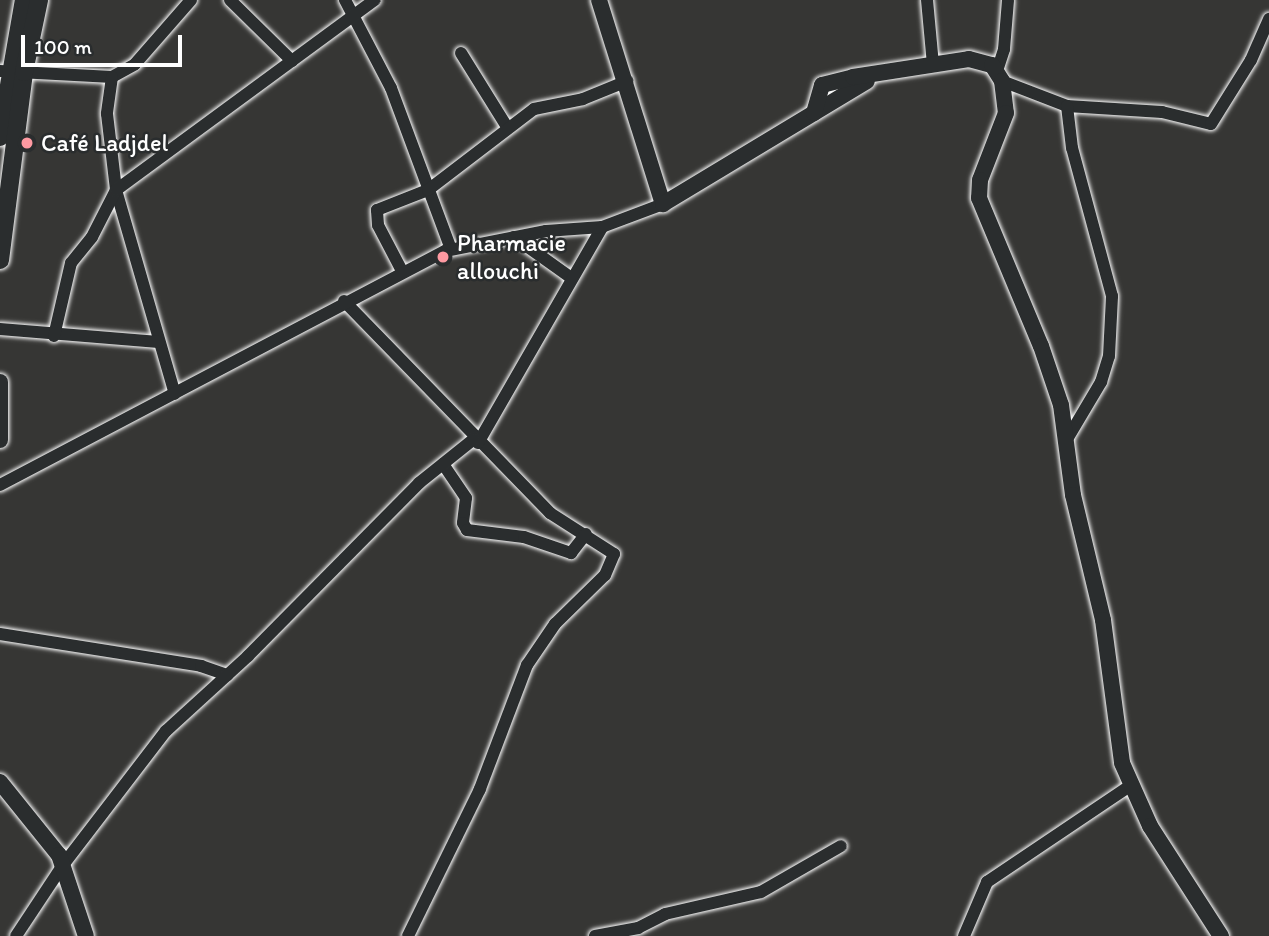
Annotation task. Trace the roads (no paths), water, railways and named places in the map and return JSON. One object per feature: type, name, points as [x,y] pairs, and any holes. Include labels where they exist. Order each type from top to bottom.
[{"type":"main road","points":[[0,136],[24,0]]},
{"type":"main road","points":[[0,254],[11,72],[39,0]]},
{"type":"street","points":[[11,72],[112,77],[135,64],[191,0]]},
{"type":"street","points":[[230,0],[292,61]]},
{"type":"street","points":[[345,0],[391,88],[451,250]]},
{"type":"street","points":[[54,335],[71,263],[92,237],[116,190],[375,0]]},
{"type":"street","points":[[598,0],[627,81],[663,204]]},
{"type":"street","points":[[927,0],[933,65]]},
{"type":"street","points":[[1008,0],[999,76],[1006,113],[980,180],[979,198],[1055,383],[1073,495],[1103,620],[1120,749],[1130,786],[1161,845],[1222,936]]},
{"type":"street","points":[[0,485],[344,301],[402,271],[451,250],[514,237],[602,227],[663,204],[814,113],[822,85],[977,59],[999,76],[1067,106],[1162,112],[1211,124],[1251,60],[1269,19]]},
{"type":"street","points":[[461,52],[507,127]]},
{"type":"street","points":[[112,77],[107,114],[116,190],[174,394]]},
{"type":"street","points":[[402,271],[378,225],[377,210],[428,190],[476,157],[507,127],[534,110],[583,99],[627,81]]},
{"type":"street","points":[[1066,441],[1101,382],[1109,356],[1112,296],[1072,148],[1067,106]]},
{"type":"street","points":[[16,936],[63,865],[142,758],[443,464],[476,441],[570,277],[602,227]]},
{"type":"street","points":[[514,237],[570,277]]},
{"type":"street","points":[[344,301],[476,441],[557,519],[614,551],[611,563],[545,637],[527,664],[480,789],[410,935]]},
{"type":"street","points":[[0,329],[158,342]]},
{"type":"street","points":[[0,382],[0,440]]},
{"type":"street","points":[[443,464],[466,498],[463,523],[467,530],[524,537],[571,553],[586,534]]},
{"type":"street","points":[[0,634],[201,666],[227,675]]},
{"type":"street","points":[[0,782],[63,865],[86,936]]},
{"type":"street","points":[[964,936],[987,883],[1130,786]]},
{"type":"street","points":[[595,936],[761,892],[841,846]]},
{"type":"place","name":"Café Ladjdel","points":[[27,143]]},
{"type":"place","name":"Pharmacie allouchi","points":[[443,257]]}]
